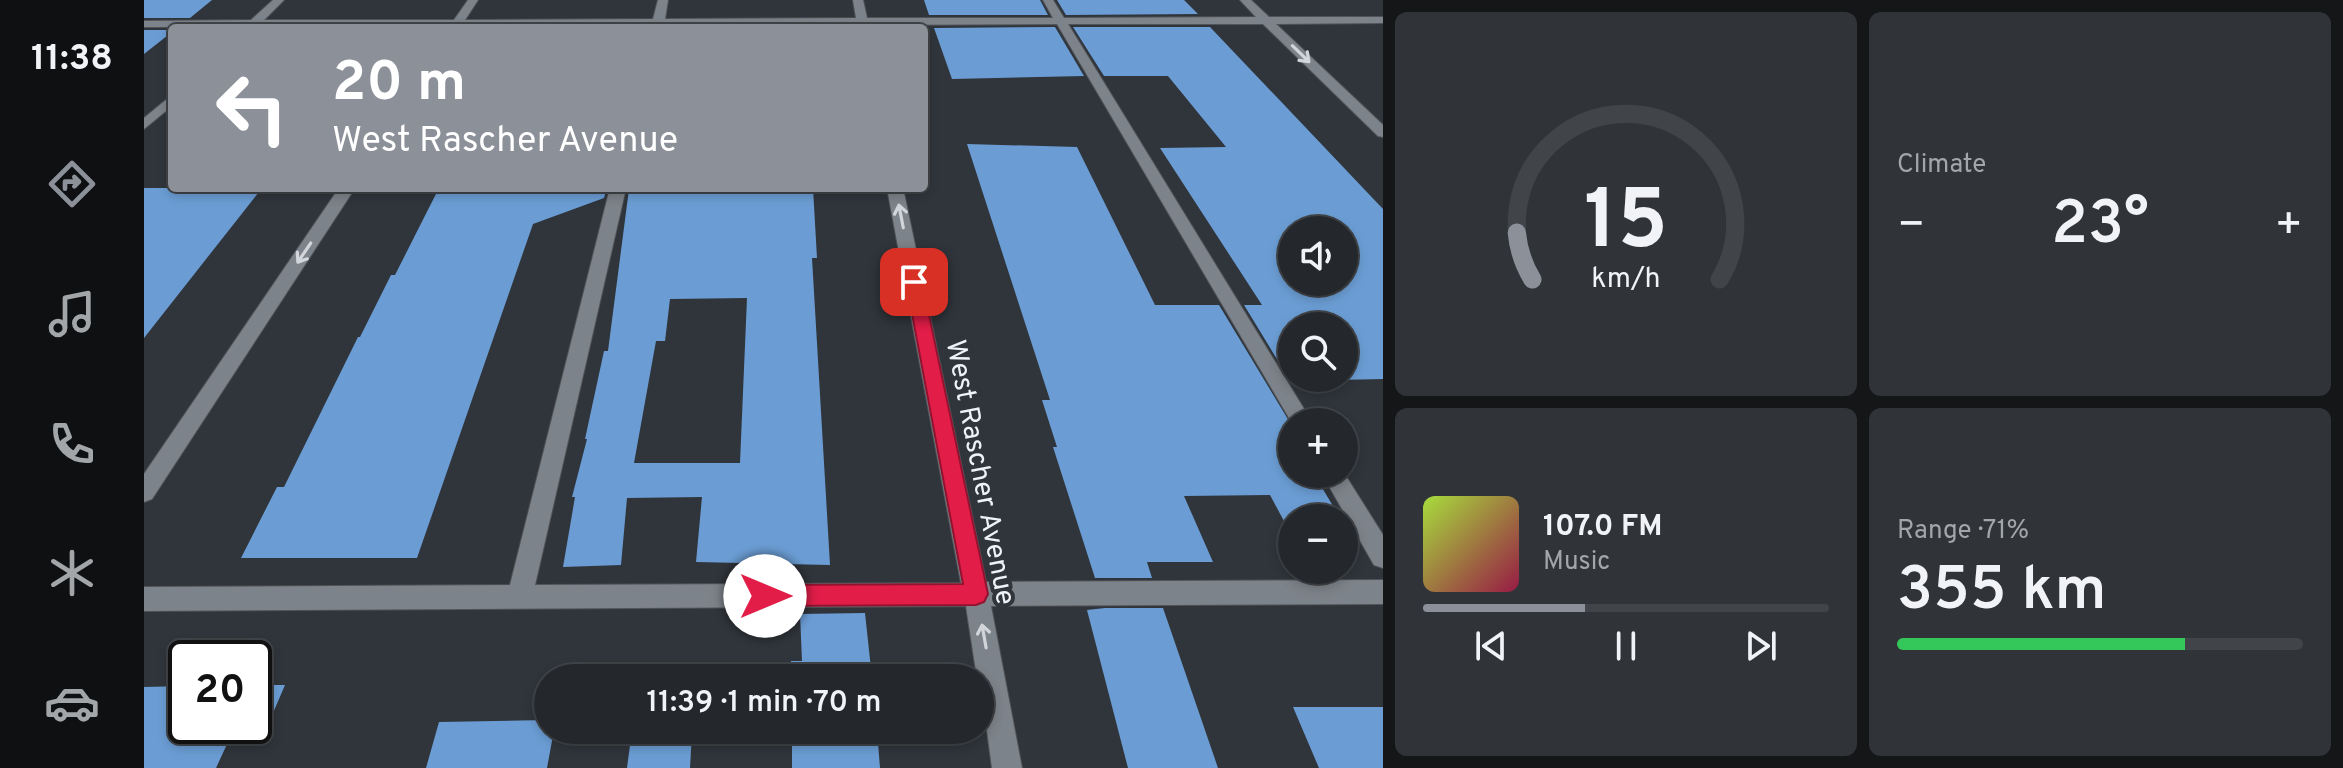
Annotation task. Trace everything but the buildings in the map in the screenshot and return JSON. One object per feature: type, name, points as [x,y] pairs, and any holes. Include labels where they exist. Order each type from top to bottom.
[{"type":"street","points":[[253,24],[279,0]]},
{"type":"street","points":[[456,24],[473,0]]},
{"type":"street","points":[[657,24],[663,0]]},
{"type":"street","points":[[858,0],[863,24]]},
{"type":"street","points":[[1048,0],[1294,408]]},
{"type":"street","points":[[1245,0],[1383,133]]},
{"type":"street","points":[[912,24],[1383,20]]},
{"type":"street","points":[[144,24],[168,24]]},
{"type":"street","points":[[144,125],[168,103]]},
{"type":"street","points":[[144,492],[344,192]]},
{"type":"street","points":[[520,597],[617,192]]},
{"type":"street","name":"West Rascher Avenue","points":[[896,192],[976,594],[1007,768]]},
{"type":"street","points":[[1341,488],[1383,557]]},
{"type":"street","points":[[144,599],[1383,592]]},
{"type":"route","points":[[765,596],[976,594],[914,282]]}]
